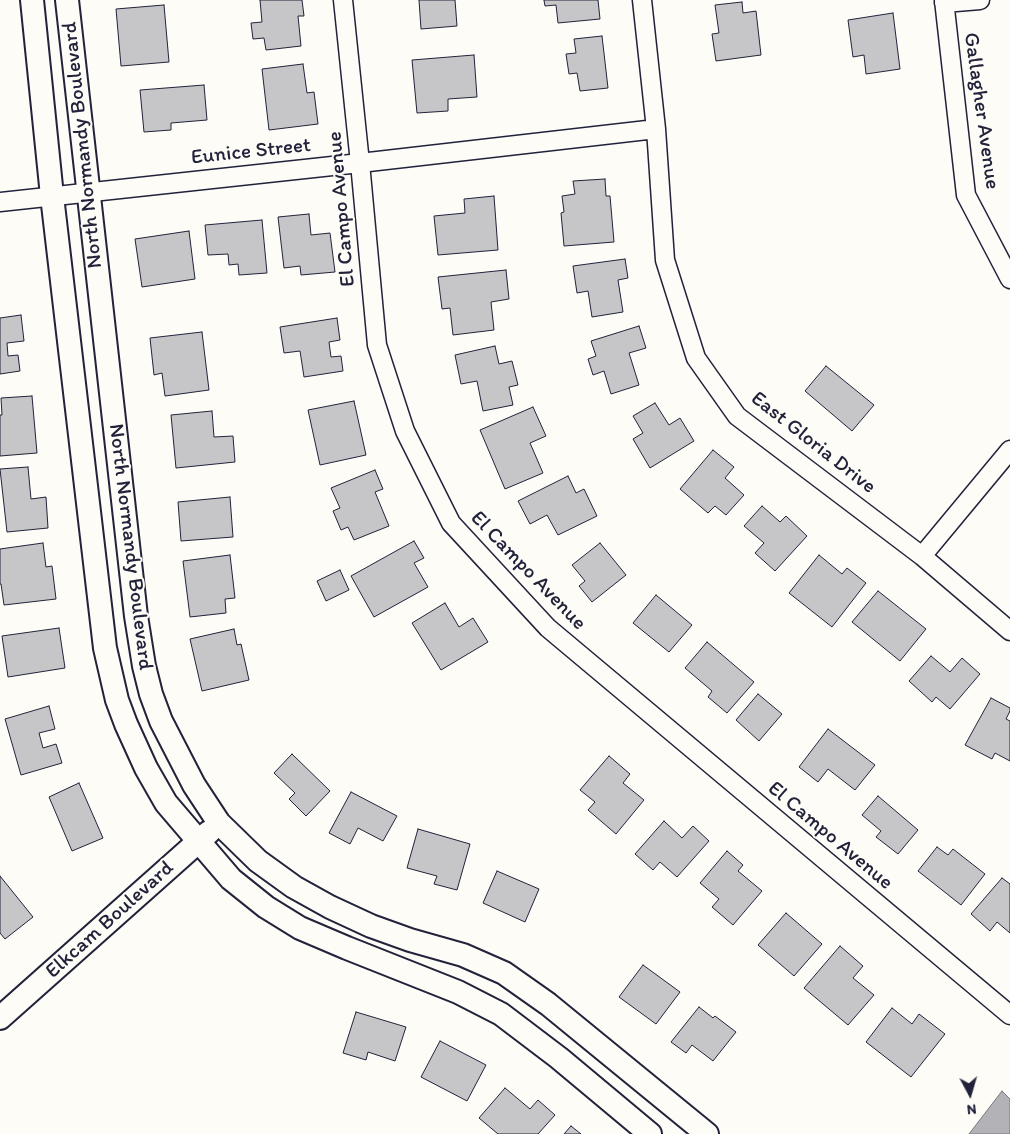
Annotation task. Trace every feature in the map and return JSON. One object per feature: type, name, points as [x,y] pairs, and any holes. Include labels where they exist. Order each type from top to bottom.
[{"type":"street","name":"North Normandy Boulevard","points":[[32,0],[52,196],[105,648],[118,700],[137,751],[166,803],[231,879],[266,907],[300,928],[458,992],[501,1014],[559,1058],[650,1134]]},
{"type":"street","name":"North Normandy Boulevard","points":[[67,0],[135,606],[144,666],[151,694],[161,721],[194,786],[220,823],[258,861],[294,887],[330,907],[371,926],[410,940],[463,955],[504,973],[548,1004],[707,1134]]},
{"type":"street","name":"El Campo Avenue","points":[[343,0],[377,345],[405,431],[451,523],[548,628],[1010,1015]]},
{"type":"street","name":"East Gloria Drive","points":[[642,0],[656,129],[665,260],[696,358],[737,416],[922,556],[1010,631]]},
{"type":"street","points":[[944,2],[980,0]]},
{"type":"street","name":"Gallagher Avenue","points":[[944,2],[966,194],[1010,279]]},
{"type":"street","name":"Eunice Street","points":[[0,202],[656,129]]},
{"type":"street","points":[[922,556],[1010,450]]},
{"type":"street","name":"Elkcam Boulevard","points":[[0,1018],[220,823]]},
{"type":"shaded area","points":[[1002,1091],[1010,1099],[1010,1134],[969,1134]]},
{"type":"building","points":[[260,0],[302,0],[304,16],[298,16],[301,46],[266,50],[264,38],[253,39],[251,23],[262,22]]},
{"type":"building","points":[[419,0],[455,0],[457,26],[421,29]]},
{"type":"building","points":[[544,0],[598,0],[600,19],[558,23],[556,5],[545,6]]},
{"type":"building","points":[[742,2],[743,13],[756,11],[761,55],[716,61],[712,34],[719,33],[715,5]]},
{"type":"building","points":[[164,5],[169,62],[121,66],[116,9]]},
{"type":"building","points":[[893,13],[900,69],[866,74],[864,55],[853,57],[848,20]]},
{"type":"building","points":[[602,36],[608,88],[580,91],[577,73],[569,74],[566,54],[576,53],[574,39]]},
{"type":"building","points":[[474,55],[477,97],[448,99],[448,111],[417,113],[412,60]]},
{"type":"building","points":[[303,64],[307,93],[314,92],[318,124],[269,130],[262,69]]},
{"type":"building","points":[[204,85],[207,120],[171,123],[171,130],[144,132],[140,90]]},
{"type":"building","points":[[605,179],[606,196],[610,196],[614,242],[564,246],[561,213],[564,212],[562,196],[575,194],[573,181]]},
{"type":"building","points":[[494,196],[498,250],[438,255],[434,216],[465,213],[464,199]]},
{"type":"building","points":[[309,214],[311,235],[330,233],[335,272],[301,275],[300,266],[284,268],[278,217]]},
{"type":"building","points":[[262,220],[267,273],[239,275],[238,264],[229,265],[228,254],[208,255],[205,225]]},
{"type":"building","points":[[189,231],[195,279],[142,287],[135,239]]},
{"type":"building","points":[[625,259],[628,278],[618,280],[623,312],[592,317],[588,291],[577,293],[573,266]]},
{"type":"building","points":[[506,270],[509,299],[491,302],[494,330],[453,335],[450,308],[442,309],[438,277]]},
{"type":"building","points":[[21,315],[24,341],[7,343],[8,356],[18,355],[20,371],[0,374],[0,318]]},
{"type":"building","points":[[337,318],[340,340],[329,342],[331,357],[341,356],[343,371],[304,377],[300,351],[284,353],[280,327]]},
{"type":"building","points":[[639,326],[646,348],[629,353],[639,385],[611,394],[604,371],[593,375],[588,359],[596,356],[591,341]]},
{"type":"building","points":[[202,332],[209,390],[165,396],[162,373],[154,375],[150,338]]},
{"type":"building","points":[[495,346],[499,364],[512,361],[518,385],[509,387],[513,405],[483,411],[477,381],[461,384],[455,355]]},
{"type":"building","points":[[826,366],[874,405],[852,431],[805,391]]},
{"type":"building","points":[[32,396],[37,453],[0,456],[1,398]]},
{"type":"building","points":[[354,401],[366,455],[320,465],[308,410]]},
{"type":"building","points":[[655,403],[669,425],[680,418],[694,441],[650,468],[633,439],[643,433],[633,416]]},
{"type":"building","points":[[533,407],[546,436],[530,443],[543,473],[505,489],[480,430]]},
{"type":"building","points":[[212,411],[214,437],[233,436],[235,462],[176,468],[171,415]]},
{"type":"building","points":[[713,450],[734,467],[725,478],[744,495],[726,515],[715,506],[708,513],[680,489]]},
{"type":"building","points":[[28,467],[31,499],[46,497],[48,528],[7,532],[0,469]]},
{"type":"building","points":[[375,470],[383,489],[375,492],[389,526],[354,540],[348,527],[341,530],[333,511],[340,508],[331,488]]},
{"type":"building","points":[[568,476],[576,493],[584,489],[597,516],[558,535],[547,515],[530,524],[518,501]]},
{"type":"building","points":[[230,497],[233,537],[181,541],[178,502]]},
{"type":"building","points":[[762,506],[780,522],[786,516],[807,536],[775,571],[755,553],[764,543],[744,526]]},
{"type":"building","points":[[414,541],[424,558],[414,563],[428,587],[374,617],[351,576]]},
{"type":"building","points":[[43,543],[46,567],[52,566],[56,599],[4,605],[0,584],[0,549]]},
{"type":"building","points":[[600,543],[626,575],[592,602],[579,586],[585,581],[572,565]]},
{"type":"building","points":[[230,555],[235,598],[225,599],[226,613],[190,617],[183,561]]},
{"type":"building","points":[[819,555],[842,574],[847,568],[866,583],[832,627],[789,593]]},
{"type":"building","points":[[340,570],[349,590],[326,601],[317,581]]},
{"type":"building","points":[[878,591],[926,629],[900,661],[852,622]]},
{"type":"building","points":[[656,595],[692,625],[669,652],[633,623]]},
{"type":"building","points":[[445,603],[459,627],[473,618],[488,642],[441,670],[412,623]]},
{"type":"building","points":[[59,628],[65,668],[8,677],[2,636]]},
{"type":"building","points":[[234,629],[237,645],[241,644],[249,680],[202,691],[190,639]]},
{"type":"building","points":[[707,642],[754,682],[727,713],[708,697],[712,691],[685,668]]},
{"type":"building","points":[[931,656],[950,672],[962,658],[980,674],[950,709],[936,697],[932,702],[909,681]]},
{"type":"building","points":[[758,694],[782,714],[759,741],[736,720]]},
{"type":"building","points":[[991,698],[1010,708],[1006,719],[1010,721],[1010,761],[995,753],[992,759],[965,745]]},
{"type":"building","points":[[49,706],[55,729],[39,733],[43,748],[56,744],[62,763],[21,775],[5,719]]},
{"type":"building","points":[[828,729],[875,765],[855,790],[828,769],[818,782],[799,767]]},
{"type":"building","points":[[292,754],[330,791],[306,816],[289,799],[295,793],[274,773]]},
{"type":"building","points":[[609,756],[630,774],[623,783],[644,800],[616,834],[588,810],[595,802],[580,790]]},
{"type":"building","points":[[79,783],[103,838],[72,851],[49,797]]},
{"type":"building","points":[[351,792],[397,816],[383,841],[358,828],[350,844],[329,833]]},
{"type":"building","points":[[878,796],[918,830],[898,854],[876,837],[881,831],[862,815]]},
{"type":"building","points":[[664,821],[682,838],[693,826],[709,841],[677,877],[660,862],[653,870],[635,854]]},
{"type":"building","points":[[418,829],[470,844],[457,890],[434,884],[437,876],[407,868]]},
{"type":"building","points":[[937,847],[948,855],[953,849],[985,874],[961,905],[918,871]]},
{"type":"building","points":[[727,851],[743,865],[738,871],[762,891],[733,925],[712,907],[719,899],[700,883]]},
{"type":"building","points":[[497,871],[539,889],[525,922],[483,903]]},
{"type":"building","points":[[0,876],[33,917],[5,939],[0,933]]},
{"type":"building","points":[[1002,878],[1010,884],[1010,933],[997,922],[990,931],[971,914]]},
{"type":"building","points":[[786,913],[822,944],[794,976],[758,945]]},
{"type":"building","points":[[840,946],[863,966],[853,978],[874,995],[848,1025],[804,988]]},
{"type":"building","points":[[643,965],[680,992],[656,1024],[619,997]]},
{"type":"building","points":[[699,1007],[713,1018],[715,1016],[736,1032],[713,1061],[692,1045],[686,1053],[671,1042]]},
{"type":"building","points":[[892,1008],[912,1024],[919,1014],[945,1034],[911,1077],[866,1042]]},
{"type":"building","points":[[356,1012],[406,1027],[395,1061],[368,1052],[366,1060],[343,1053]]},
{"type":"building","points":[[440,1041],[486,1065],[467,1101],[421,1077]]},
{"type":"building","points":[[505,1088],[530,1109],[538,1100],[555,1115],[538,1134],[498,1134],[479,1118]]},
{"type":"building","points":[[571,1126],[581,1134],[564,1134]]}]
